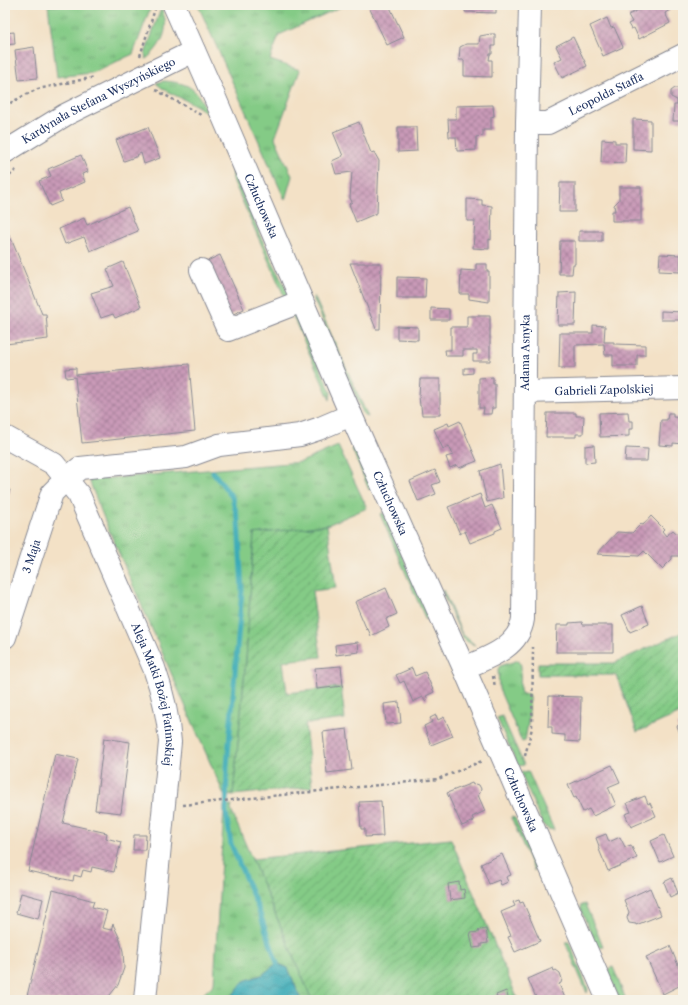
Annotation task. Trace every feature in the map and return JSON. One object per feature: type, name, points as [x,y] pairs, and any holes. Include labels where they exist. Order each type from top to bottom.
[{"type":"street","name":"Człuchowska","points":[[174,5],[351,415],[464,668],[608,1000]]},
{"type":"street","name":"Adama Asnyka","points":[[464,668],[496,653],[509,644],[520,632],[522,626],[527,123],[530,5]]},
{"type":"street","name":"Kardynała Stefana Wyszyńskiego","points":[[5,152],[65,115],[194,51]]},
{"type":"street","name":"Leopolda Staffa","points":[[527,123],[548,123],[683,55]]},
{"type":"street","points":[[201,270],[228,330],[302,301]]},
{"type":"street","name":"Gabrieli Zapolskiej","points":[[525,392],[683,388]]},
{"type":"street","name":"3 Maja","points":[[5,637],[52,493],[80,468],[186,457],[219,445],[300,435],[324,427],[351,415]]},
{"type":"street","name":"Aleja Matki Bożej Fatimskiej","points":[[5,437],[54,464],[79,495],[154,668],[163,696],[169,721],[170,742],[145,996]]},
{"type":"path","points":[[139,58],[155,9],[153,5]]},
{"type":"path","points":[[5,106],[38,89],[96,77]]},
{"type":"path","points":[[165,805],[171,807],[438,780],[482,761]]},
{"type":"green space","points":[[48,5],[148,5],[150,9],[133,54],[92,73],[57,77]]},
{"type":"green space","points":[[198,5],[345,5],[279,35],[270,60],[300,70],[275,138],[292,176],[285,200]]},
{"type":"green space","points":[[162,10],[165,17],[165,31],[156,49],[146,59],[145,54],[160,11]]},
{"type":"green space","points":[[164,81],[181,83],[192,89],[200,99],[208,114],[196,105],[168,92],[156,83]]},
{"type":"green space","points":[[232,168],[262,239],[288,293],[285,298],[233,180]]},
{"type":"green space","points":[[314,296],[368,417],[364,415],[313,298]]},
{"type":"green space","points":[[291,312],[296,314],[331,392],[330,400]]},
{"type":"green space","points":[[355,445],[372,486],[369,490],[352,449]]},
{"type":"green space","points":[[338,446],[367,508],[327,525],[254,534],[246,660],[233,795],[225,797],[105,521],[89,480],[301,462]]},
{"type":"green space","points":[[380,514],[385,514],[428,616],[426,620]]},
{"type":"green space","points":[[327,525],[336,588],[312,591],[321,657],[283,661],[287,693],[341,687],[345,719],[305,724],[312,787],[233,795],[246,660],[254,534]]},
{"type":"green space","points":[[443,590],[462,634],[475,645],[463,638],[442,592]]},
{"type":"green space","points":[[683,632],[683,712],[637,732],[616,675],[538,675],[538,663],[614,663]]},
{"type":"green space","points":[[519,660],[521,666],[520,691],[522,694],[529,694],[529,717],[525,741],[522,742],[499,689],[498,669],[500,666]]},
{"type":"green space","points":[[502,716],[524,765],[519,766],[517,764],[497,718]]},
{"type":"green space","points":[[528,771],[554,830],[548,829],[543,825],[521,774],[522,772]]},
{"type":"green space","points":[[232,805],[231,810],[312,1000],[301,1000],[288,968],[277,963],[262,975],[244,981],[229,1000],[197,1000],[214,984],[224,806]]},
{"type":"green space","points":[[511,817],[515,818],[535,867],[534,871]]},
{"type":"green space","points":[[451,839],[518,1000],[312,1000],[252,859]]},
{"type":"green space","points":[[585,904],[603,946],[597,947],[580,908],[581,905]]},
{"type":"green space","points":[[565,942],[569,942],[588,989],[587,993]]},
{"type":"green space","points":[[613,967],[626,1000],[619,1000],[608,972],[608,969]]},
{"type":"water","points":[[277,963],[288,968],[301,1000],[229,1000],[244,981],[262,975]]},
{"type":"building","points":[[368,5],[389,5],[404,37],[387,45]]},
{"type":"building","points":[[466,5],[496,5],[496,13],[465,12]]},
{"type":"building","points":[[649,5],[667,5],[670,10],[665,13],[670,23],[639,39],[634,28],[631,29],[628,24],[632,22],[628,15]]},
{"type":"building","points":[[607,18],[611,28],[614,27],[623,47],[603,56],[590,26]]},
{"type":"building","points":[[14,32],[15,44],[5,45],[5,33]]},
{"type":"building","points":[[495,34],[495,46],[492,46],[492,54],[490,54],[489,60],[492,60],[492,77],[464,76],[464,60],[459,60],[460,47],[466,44],[479,44],[480,36]]},
{"type":"building","points":[[573,37],[587,66],[562,78],[554,62],[562,58],[556,46]]},
{"type":"building","points":[[34,47],[37,78],[19,80],[15,50]]},
{"type":"building","points":[[675,88],[680,88],[683,91],[683,121],[673,121],[674,105],[677,105],[677,100],[671,97],[671,91]]},
{"type":"building","points":[[493,105],[494,116],[491,117],[491,130],[483,130],[483,136],[476,137],[476,150],[457,151],[456,137],[449,137],[448,119],[456,119],[456,106]]},
{"type":"building","points":[[633,119],[651,120],[651,150],[633,149]]},
{"type":"building","points":[[359,122],[371,153],[374,152],[379,161],[377,213],[356,222],[349,204],[352,202],[350,198],[352,172],[336,174],[332,161],[343,156],[333,132]]},
{"type":"building","points":[[148,127],[160,158],[144,164],[141,153],[137,155],[138,156],[124,161],[116,140]]},
{"type":"building","points":[[398,127],[416,127],[417,151],[398,152]]},
{"type":"building","points":[[602,139],[615,140],[615,143],[626,143],[625,163],[601,162]]},
{"type":"building","points":[[81,155],[88,172],[82,174],[85,182],[59,193],[62,201],[50,206],[39,181],[51,176],[48,169]]},
{"type":"building","points":[[560,183],[575,183],[575,212],[559,212]]},
{"type":"building","points":[[619,187],[641,187],[641,221],[612,221],[612,211],[615,211],[614,205],[619,200]]},
{"type":"building","points":[[467,199],[482,200],[482,205],[492,206],[491,240],[489,239],[489,249],[473,248],[475,221],[467,221]]},
{"type":"building","points":[[128,207],[138,231],[90,251],[84,237],[65,244],[59,229],[84,218],[87,225]]},
{"type":"building","points":[[579,231],[602,231],[602,241],[579,241]]},
{"type":"building","points":[[5,236],[10,236],[42,314],[46,314],[48,339],[5,344]]},
{"type":"building","points":[[560,241],[575,241],[575,264],[573,264],[572,274],[559,274]]},
{"type":"building","points":[[660,254],[681,255],[680,272],[659,271]]},
{"type":"building","points":[[220,255],[244,309],[229,316],[205,262]]},
{"type":"building","points":[[123,262],[141,307],[115,318],[113,314],[101,318],[91,293],[114,286],[107,269]]},
{"type":"building","points":[[350,263],[381,263],[380,329],[376,329]]},
{"type":"building","points":[[476,264],[487,264],[487,271],[489,271],[489,302],[469,299],[469,294],[460,294],[461,270],[476,271]]},
{"type":"building","points":[[397,277],[426,278],[425,298],[397,298]]},
{"type":"building","points":[[576,292],[575,325],[558,325],[559,293]]},
{"type":"building","points":[[431,308],[449,309],[449,320],[431,320]]},
{"type":"building","points":[[661,311],[683,312],[683,320],[661,320]]},
{"type":"building","points":[[467,316],[490,316],[490,361],[473,361],[473,354],[477,354],[477,350],[463,350],[463,356],[446,356],[445,350],[451,350],[451,327],[467,327]]},
{"type":"building","points":[[593,325],[605,326],[604,342],[614,342],[614,344],[645,345],[645,355],[637,355],[637,366],[613,366],[613,355],[605,355],[604,344],[575,345],[575,368],[559,368],[560,333],[593,333]]},
{"type":"building","points":[[397,326],[418,327],[418,340],[397,339]]},
{"type":"building","points":[[189,364],[195,431],[82,443],[75,377],[66,378],[65,369],[76,368],[76,375]]},
{"type":"building","points":[[464,368],[473,368],[473,373],[464,374]]},
{"type":"building","points":[[493,377],[493,384],[495,384],[495,408],[492,408],[491,414],[483,414],[484,408],[479,408],[479,378]]},
{"type":"building","points":[[420,379],[440,379],[440,415],[422,415],[419,396]]},
{"type":"building","points":[[628,412],[629,421],[633,421],[633,429],[629,429],[629,436],[600,437],[599,413]]},
{"type":"building","points":[[547,413],[576,413],[576,416],[584,416],[583,434],[576,434],[576,437],[546,437]]},
{"type":"building","points":[[668,413],[673,413],[673,417],[683,418],[683,444],[673,443],[673,446],[659,445],[661,420],[667,420]]},
{"type":"building","points":[[460,421],[477,461],[459,468],[457,465],[450,468],[446,457],[453,455],[449,446],[443,449],[434,429],[448,423],[449,426]]},
{"type":"building","points":[[594,445],[595,462],[585,463],[585,446]]},
{"type":"building","points":[[626,448],[648,449],[647,461],[625,461]]},
{"type":"building","points":[[500,464],[503,498],[487,502],[480,471]]},
{"type":"building","points":[[435,470],[440,482],[432,485],[436,494],[418,501],[410,481]]},
{"type":"building","points":[[5,489],[10,490],[5,504]]},
{"type":"building","points":[[480,494],[485,508],[492,505],[502,528],[495,531],[495,533],[470,543],[465,531],[460,534],[448,507]]},
{"type":"building","points":[[651,516],[664,529],[662,531],[666,536],[673,530],[683,539],[683,556],[672,556],[672,559],[662,569],[644,551],[639,556],[597,554],[617,532],[632,533],[641,524],[643,525]]},
{"type":"building","points":[[386,588],[397,614],[386,619],[389,627],[371,636],[355,602]]},
{"type":"building","points":[[642,606],[649,624],[630,632],[622,615]]},
{"type":"building","points":[[582,622],[583,625],[613,625],[613,652],[556,652],[557,625],[569,625],[569,623]]},
{"type":"building","points":[[358,642],[359,652],[336,655],[335,645]]},
{"type":"building","points":[[341,666],[343,686],[317,689],[315,668]]},
{"type":"building","points":[[412,668],[415,676],[425,672],[434,692],[426,696],[428,699],[425,701],[423,697],[413,702],[404,681],[400,683],[396,675]]},
{"type":"building","points":[[549,696],[581,697],[580,742],[565,741],[565,735],[552,734],[552,727],[548,727]]},
{"type":"building","points":[[399,702],[401,723],[386,724],[384,704]]},
{"type":"building","points":[[436,715],[438,720],[444,717],[453,736],[431,745],[424,726],[432,722],[430,718]]},
{"type":"building","points":[[683,723],[683,741],[677,726]]},
{"type":"building","points":[[347,729],[352,770],[327,773],[323,732]]},
{"type":"building","points":[[104,738],[130,742],[121,813],[95,810]]},
{"type":"building","points":[[55,754],[78,759],[63,823],[107,833],[106,838],[121,842],[114,872],[92,867],[91,872],[83,870],[81,877],[74,875],[73,881],[28,871]]},
{"type":"building","points":[[612,765],[620,782],[608,787],[616,805],[593,816],[589,809],[583,812],[568,785]]},
{"type":"building","points":[[472,783],[473,785],[479,785],[481,789],[478,795],[485,811],[472,817],[474,821],[462,826],[447,793]]},
{"type":"building","points":[[645,796],[648,804],[650,803],[656,816],[631,827],[625,814],[631,812],[627,803]]},
{"type":"building","points":[[381,801],[383,836],[365,837],[365,829],[361,829],[359,802]]},
{"type":"building","points":[[606,834],[609,842],[620,837],[625,847],[631,845],[637,858],[608,871],[596,838]]},
{"type":"building","points":[[134,835],[146,835],[145,850],[133,850]]},
{"type":"building","points":[[664,835],[673,856],[660,862],[651,841]]},
{"type":"building","points":[[502,854],[511,875],[506,877],[508,882],[501,885],[499,880],[489,884],[481,864]]},
{"type":"building","points":[[672,878],[678,893],[670,897],[664,882]]},
{"type":"building","points":[[459,882],[460,890],[464,889],[465,898],[450,900],[448,884]]},
{"type":"building","points":[[650,888],[661,915],[636,925],[629,923],[627,918],[629,912],[624,900]]},
{"type":"building","points":[[53,890],[94,901],[92,907],[107,911],[102,928],[111,930],[113,924],[123,951],[124,968],[118,985],[106,1000],[26,1000]]},
{"type":"building","points":[[21,893],[43,899],[38,919],[16,913]]},
{"type":"building","points":[[519,900],[520,903],[523,902],[540,941],[515,952],[508,937],[511,936],[501,912],[515,906],[513,902]]},
{"type":"building","points":[[486,929],[488,943],[481,944],[481,947],[473,948],[470,933],[479,932],[478,930]]},
{"type":"building","points":[[670,946],[683,977],[683,984],[663,994],[646,957]]},
{"type":"building","points":[[553,968],[554,971],[556,970],[560,973],[562,979],[561,983],[559,984],[565,998],[560,1000],[537,1000],[528,979]]},
{"type":"building","points":[[506,991],[509,1000],[498,1000],[496,995]]},
{"type":"waterway","points":[[213,472],[232,497],[238,520],[242,590],[227,767],[226,813],[231,844],[258,908],[277,963]]}]
